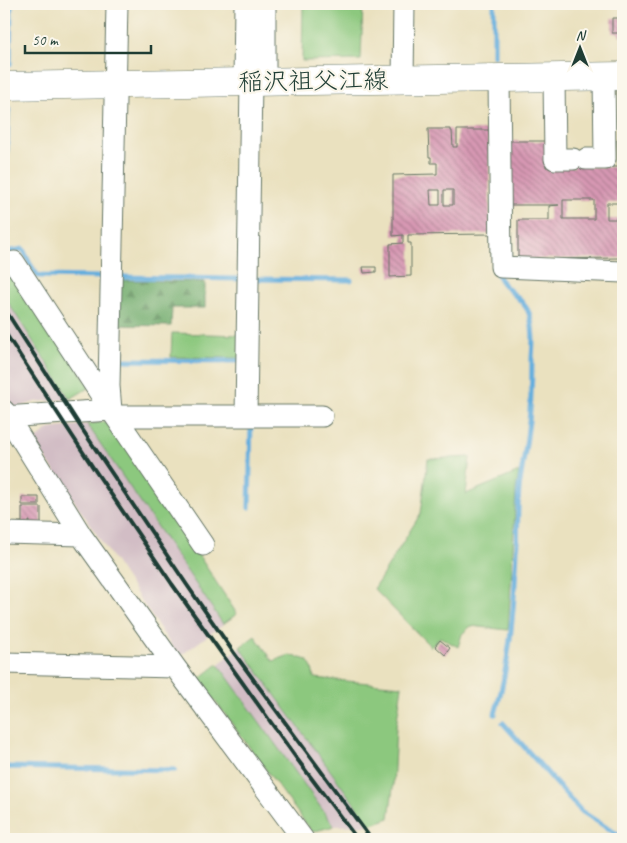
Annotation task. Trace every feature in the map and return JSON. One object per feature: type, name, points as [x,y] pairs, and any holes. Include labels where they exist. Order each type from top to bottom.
[{"type":"main road","name":"稲沢祖父江線","points":[[4,86],[614,76]]},
{"type":"street","points":[[113,413],[109,376],[117,4]]},
{"type":"street","points":[[245,4],[253,81],[246,416]]},
{"type":"street","points":[[253,81],[265,4]]},
{"type":"street","points":[[403,79],[404,4]]},
{"type":"street","points":[[554,77],[555,159],[605,159],[614,76]]},
{"type":"street","points":[[499,78],[501,267],[623,272]]},
{"type":"street","points":[[4,264],[14,262],[113,413],[203,545]]},
{"type":"street","points":[[5,415],[113,413],[322,416]]},
{"type":"street","points":[[5,415],[81,535],[303,839]]},
{"type":"street","points":[[4,533],[81,535]]},
{"type":"street","points":[[4,663],[175,666]]},
{"type":"shaded area","points":[[4,278],[90,387],[70,399],[35,402],[14,409],[4,393]]},
{"type":"shaded area","points":[[111,421],[237,614],[179,657],[34,441],[49,429]]},
{"type":"shaded area","points":[[255,636],[389,818],[370,825],[334,826],[312,832],[199,679]]},
{"type":"green space","points":[[303,4],[363,4],[361,60],[302,61]]},
{"type":"green space","points":[[13,271],[90,387],[70,399],[4,296],[4,278]]},
{"type":"green space","points":[[116,280],[205,282],[205,308],[172,308],[171,326],[115,325]]},
{"type":"green space","points":[[172,333],[242,335],[241,358],[171,357]]},
{"type":"green space","points":[[111,421],[237,614],[223,624],[87,424]]},
{"type":"green space","points":[[470,457],[466,494],[519,472],[516,489],[508,630],[471,626],[462,634],[458,647],[440,637],[431,647],[374,589],[421,513],[428,459]]},
{"type":"green space","points":[[255,636],[273,661],[290,655],[307,660],[312,668],[314,678],[402,686],[396,727],[393,788],[389,818],[370,825],[240,647]]},
{"type":"green space","points":[[218,664],[334,826],[312,832],[199,679]]},
{"type":"building","points":[[612,18],[623,18],[623,36],[619,36],[619,33],[612,33]]},
{"type":"building","points":[[428,129],[451,129],[453,147],[457,147],[457,130],[489,130],[490,234],[408,235],[408,243],[411,243],[411,276],[390,277],[390,244],[403,243],[403,235],[393,236],[393,175],[437,174],[437,163],[431,163],[431,157],[429,157]],"holes":[[[430,190],[440,190],[440,205],[431,205]],[[444,190],[453,190],[453,205],[444,205]]]},
{"type":"building","points":[[617,140],[623,140],[623,203],[607,203],[607,219],[623,219],[623,258],[518,259],[518,220],[549,220],[549,206],[559,205],[509,205],[508,141],[546,141],[546,167],[574,167],[573,151],[586,151],[586,167],[618,167]],"holes":[[[563,200],[594,200],[594,219],[563,219]]]},
{"type":"building","points":[[363,267],[376,267],[376,272],[364,273]]},
{"type":"building","points":[[22,497],[39,497],[39,505],[22,505]]},
{"type":"building","points":[[22,507],[41,507],[41,526],[30,526],[29,521],[29,526],[18,526],[18,522],[22,522]]},
{"type":"building","points":[[440,640],[450,648],[445,655],[435,646]]},
{"type":"waterway","points":[[10,64],[11,4]]},
{"type":"waterway","points":[[494,4],[494,56]]},
{"type":"waterway","points":[[9,109],[4,239],[6,252],[23,249],[38,276],[104,277]]},
{"type":"waterway","points":[[495,714],[504,678],[512,624],[517,559],[519,489],[529,417],[533,342],[533,332],[527,309],[503,284],[497,272]]},
{"type":"waterway","points":[[118,277],[242,279]]},
{"type":"waterway","points":[[254,279],[351,280]]},
{"type":"waterway","points":[[116,360],[241,361]]},
{"type":"waterway","points":[[249,508],[251,422]]},
{"type":"waterway","points":[[503,723],[581,811],[623,837]]},
{"type":"waterway","points":[[4,767],[175,770]]},
{"type":"railway","points":[[4,308],[80,426],[187,585],[234,653],[371,839]]},
{"type":"railway","points":[[4,331],[172,584],[297,759],[357,839]]}]
